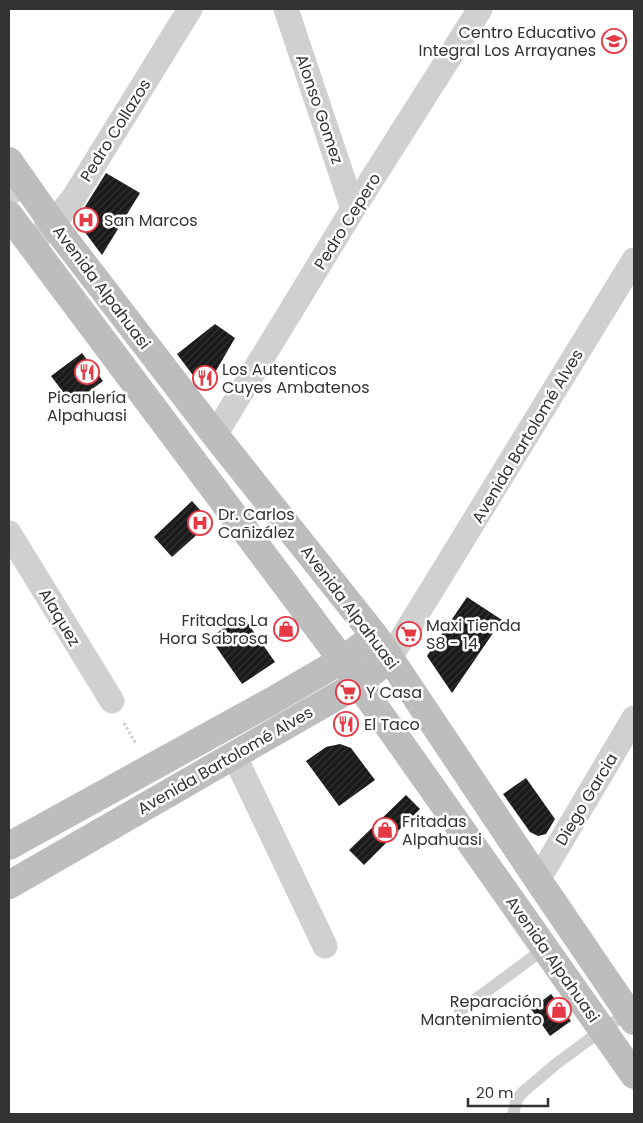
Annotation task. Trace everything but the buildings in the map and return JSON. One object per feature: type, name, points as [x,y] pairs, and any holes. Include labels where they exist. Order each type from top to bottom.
[{"type":"main road","name":"Avenida Alpahuasi","points":[[14,179],[53,224],[215,435],[383,647],[631,1017]]},
{"type":"main road","name":"Avenida Alpahuasi","points":[[9,215],[342,660],[634,1075]]},
{"type":"main road","name":"Avenida Bartolomé Alves","points":[[9,846],[270,702],[342,660],[383,647]]},
{"type":"main road","name":"Avenida Bartolomé Alves","points":[[9,885],[358,684],[383,647]]},
{"type":"street","name":"Pedro Collazos","points":[[30,243],[53,224],[74,197],[190,9]]},
{"type":"street","name":"Alonso Gomez","points":[[286,9],[353,209]]},
{"type":"street","name":"Pedro Cepero","points":[[215,435],[353,209],[480,9]]},
{"type":"street","name":"Avenida Bartolomé Alves","points":[[383,647],[419,611],[634,260]]},
{"type":"street","name":"Alaquez","points":[[10,538],[112,701]]},
{"type":"street","name":"Diego Garcia","points":[[538,880],[634,718]]},
{"type":"street","points":[[234,755],[325,946]]},
{"type":"lane","points":[[460,1011],[545,948]]},
{"type":"lane","points":[[513,1114],[517,1099],[523,1092],[556,1064],[602,1030],[631,1017]]},
{"type":"path","points":[[112,701],[150,769]]},
{"type":"place","name":"Centro Educativo Integral Los Arrayanes","points":[[614,41]]},
{"type":"place","name":"San Marcos","points":[[86,220]]},
{"type":"place","name":"Picanlería Alpahuasi","points":[[87,372]]},
{"type":"place","name":"Los Autenticos Cuyes Ambatenos","points":[[205,378]]},
{"type":"place","name":"Dr. Carlos Cañizález","points":[[200,523]]},
{"type":"place","name":"Fritadas La Hora Sabrosa","points":[[286,629]]},
{"type":"place","name":"Maxi Tienda S8 - 14","points":[[409,634]]},
{"type":"place","name":"Y Casa","points":[[348,692]]},
{"type":"place","name":"El Taco","points":[[346,724]]},
{"type":"place","name":"Fritadas Alpahuasi","points":[[385,830]]},
{"type":"place","name":"Reparación Mantenimiento","points":[[559,1010]]}]
